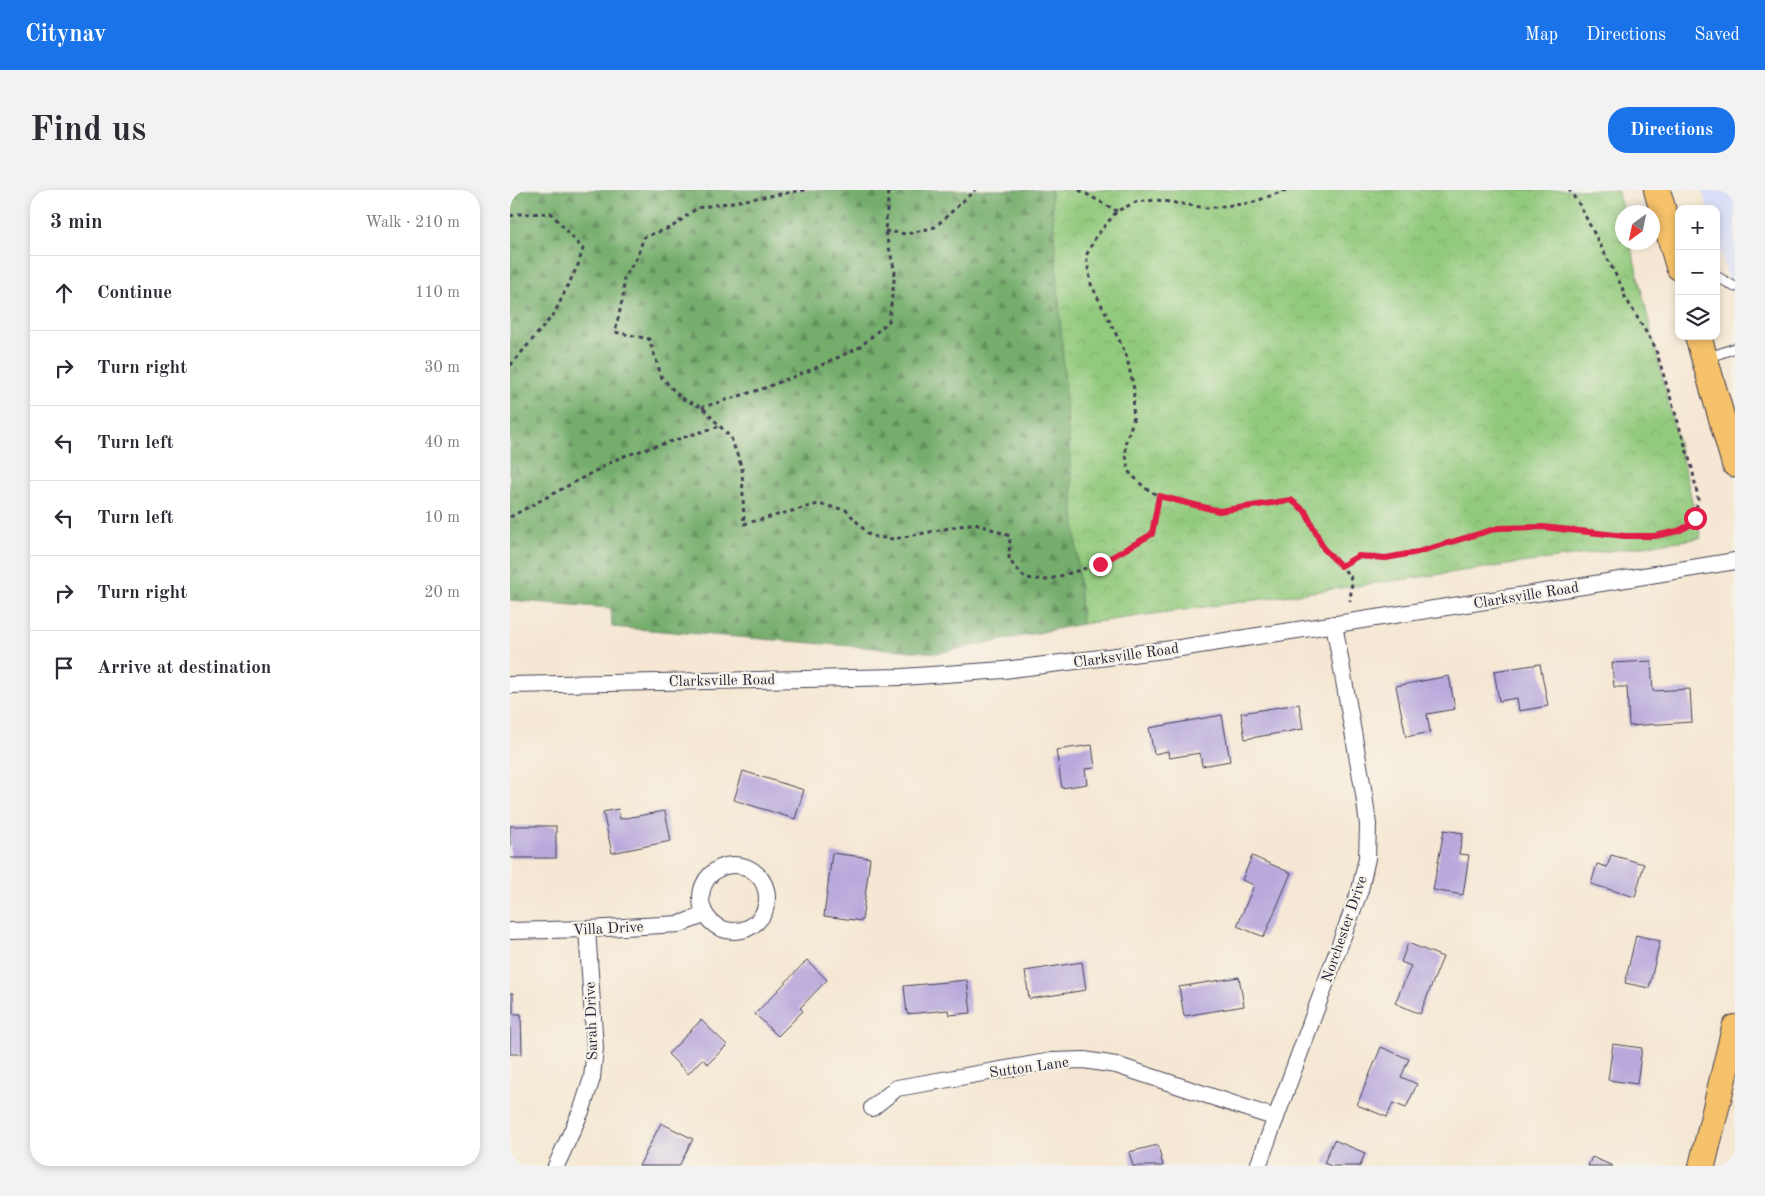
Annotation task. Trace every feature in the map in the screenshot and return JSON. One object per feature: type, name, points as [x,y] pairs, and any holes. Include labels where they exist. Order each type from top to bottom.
[{"type":"main road","points":[[1657,190],[1675,251]]},
{"type":"main road","points":[[1701,348],[1735,464]]},
{"type":"main road","points":[[1702,1166],[1735,1028]]},
{"type":"street","name":"Clarksville Road","points":[[510,685],[902,677],[1004,670],[1098,660],[1735,560]]},
{"type":"street","name":"Norchester Drive","points":[[1258,1166],[1360,890],[1367,858],[1368,824],[1364,794],[1334,624]]},
{"type":"street","points":[[730,864],[742,865],[754,871],[763,881],[767,894],[766,907],[760,918],[751,927],[738,931],[725,930],[713,925],[704,915],[700,902],[701,889],[707,877],[717,869],[730,864]]},
{"type":"street","name":"Villa Drive","points":[[510,931],[680,924],[704,915]]},
{"type":"street","name":"Sarah Drive","points":[[556,1166],[582,1109],[592,1078],[595,1048],[587,929]]},
{"type":"street","name":"Sutton Lane","points":[[872,1108],[897,1088],[1052,1061],[1084,1060],[1116,1065],[1276,1118]]},
{"type":"lane","points":[[1720,278],[1735,287]]},
{"type":"lane","points":[[1701,348],[1735,348]]},
{"type":"path","points":[[720,426],[703,408],[681,398],[662,378],[649,339],[615,332],[623,297],[624,278],[637,257],[644,237],[672,227],[697,208],[736,203],[804,190]]},
{"type":"path","points":[[889,190],[885,232],[895,272],[890,321],[860,346],[821,365],[762,389],[703,407],[731,438],[742,468],[744,524],[818,504],[846,510],[870,536],[894,539],[975,523],[1010,536],[1009,560],[1025,578],[1047,580],[1100,564],[1152,534],[1159,496]]},
{"type":"path","points":[[885,232],[907,234],[935,228],[975,190]]},
{"type":"path","points":[[1079,190],[1117,211]]},
{"type":"path","points":[[1286,190],[1251,202],[1208,208],[1157,200],[1136,202],[1117,211],[1095,238],[1086,256],[1091,284],[1126,354],[1134,389],[1133,421],[1125,444],[1128,471],[1145,488],[1159,496],[1219,511],[1291,500],[1305,511],[1324,549],[1350,576],[1352,582],[1350,601]]},
{"type":"path","points":[[1341,566],[1358,556],[1386,558],[1418,552],[1498,528],[1543,527],[1625,536],[1655,536],[1678,531],[1688,526],[1695,518],[1698,498],[1692,468],[1655,346],[1625,296],[1579,204],[1570,190]]},
{"type":"path","points":[[510,216],[551,212],[584,249],[554,314],[510,366]]},
{"type":"path","points":[[510,517],[621,457],[720,426]]},
{"type":"shaded area","points":[[1702,190],[1735,190],[1735,301],[1720,250],[1720,205],[1707,205]]},
{"type":"green space","points":[[510,190],[1051,190],[1082,624],[938,653],[612,627],[611,608],[510,600]]},
{"type":"green space","points":[[1051,190],[1617,190],[1621,205],[1615,205],[1615,250],[1632,250],[1701,538],[1082,624]]},
{"type":"building","points":[[1651,661],[1653,691],[1690,689],[1692,722],[1629,726],[1627,687],[1614,687],[1612,663]]},
{"type":"building","points":[[1540,664],[1548,706],[1519,711],[1517,698],[1499,701],[1494,671]]},
{"type":"building","points":[[1449,676],[1455,709],[1427,714],[1430,732],[1406,737],[1396,686]]},
{"type":"building","points":[[1299,704],[1303,729],[1245,739],[1241,713]]},
{"type":"building","points":[[1222,715],[1230,761],[1202,766],[1200,753],[1169,758],[1168,751],[1154,754],[1149,728]]},
{"type":"building","points":[[1092,745],[1095,768],[1085,769],[1087,784],[1062,788],[1056,750]]},
{"type":"building","points":[[743,771],[804,790],[795,819],[734,800]]},
{"type":"building","points":[[618,809],[620,819],[665,811],[671,841],[612,853],[603,812]]},
{"type":"building","points":[[510,826],[556,826],[556,858],[510,858]]},
{"type":"building","points":[[1444,830],[1463,833],[1459,854],[1469,855],[1463,895],[1433,890]]},
{"type":"building","points":[[832,853],[870,858],[862,921],[824,916]]},
{"type":"building","points":[[1611,855],[1644,864],[1635,897],[1591,884],[1597,864],[1607,867]]},
{"type":"building","points":[[1252,856],[1291,873],[1264,937],[1237,926],[1254,885],[1242,880]]},
{"type":"building","points":[[1636,935],[1660,941],[1649,988],[1625,983]]},
{"type":"building","points":[[1408,943],[1443,957],[1420,1014],[1395,1003],[1411,966],[1401,962]]},
{"type":"building","points":[[807,960],[827,980],[800,1008],[803,1011],[778,1036],[755,1014]]},
{"type":"building","points":[[1082,962],[1086,990],[1029,999],[1025,971]]},
{"type":"building","points":[[1239,977],[1244,1006],[1184,1016],[1179,987]]},
{"type":"building","points":[[967,980],[971,1013],[949,1015],[948,1010],[907,1014],[904,986]]},
{"type":"building","points":[[510,993],[513,993],[513,1014],[521,1014],[522,1054],[510,1054]]},
{"type":"building","points":[[701,1020],[727,1045],[708,1064],[702,1059],[688,1074],[668,1054]]},
{"type":"building","points":[[1613,1044],[1642,1048],[1637,1084],[1608,1080]]},
{"type":"building","points":[[1381,1047],[1409,1059],[1401,1077],[1417,1084],[1406,1108],[1393,1103],[1387,1117],[1357,1105]]},
{"type":"building","points":[[661,1123],[693,1139],[679,1166],[639,1166]]},
{"type":"building","points":[[1334,1140],[1365,1153],[1360,1166],[1331,1166],[1324,1163]]},
{"type":"building","points":[[1158,1145],[1163,1166],[1133,1166],[1129,1152]]},
{"type":"building","points":[[1592,1157],[1613,1166],[1588,1166]]},
{"type":"route","points":[[1100,564],[1152,534],[1159,496],[1219,511],[1291,500],[1305,511],[1324,549],[1341,566],[1358,556],[1386,558],[1418,552],[1498,528],[1543,527],[1625,536],[1655,536],[1678,531],[1688,526],[1695,518]]}]
